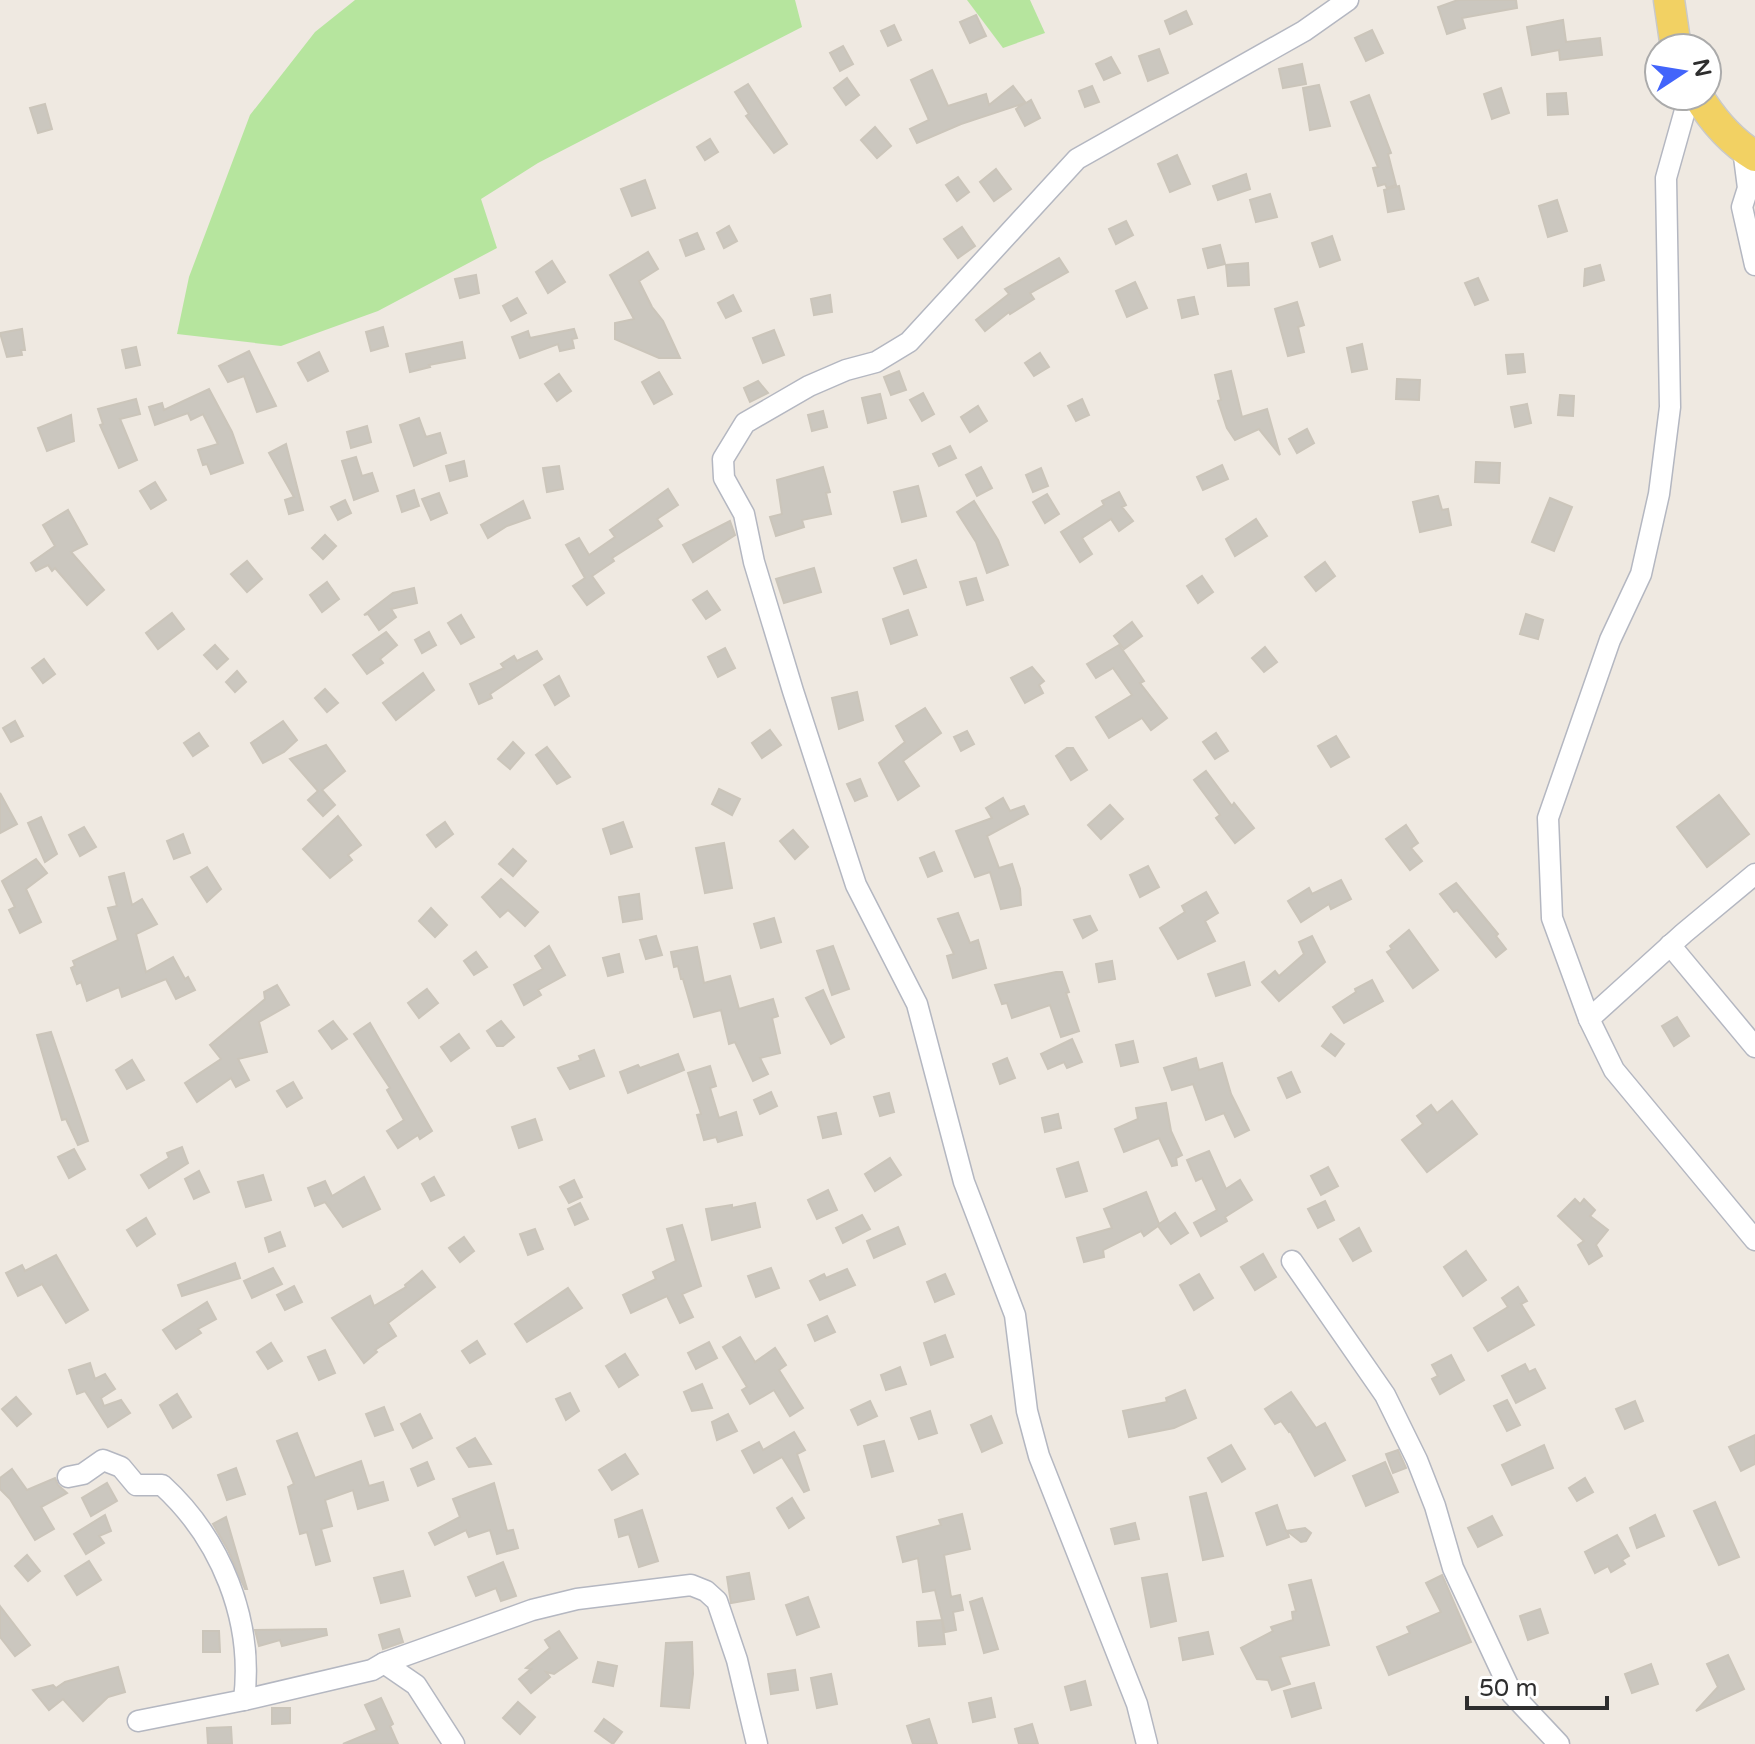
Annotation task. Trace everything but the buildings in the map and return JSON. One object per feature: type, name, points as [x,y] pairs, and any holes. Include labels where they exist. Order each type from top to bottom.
[{"type":"main road","points":[[1669,0],[1674,32]]},
{"type":"main road","points":[[1710,112],[1749,152]]},
{"type":"street","points":[[1147,1744],[1137,1704],[1039,1456],[1027,1411],[1015,1315],[964,1182],[917,1004],[856,885],[754,562],[744,514],[724,478],[723,459],[745,423],[772,406],[846,370],[876,362],[909,342],[1077,159],[1304,31],[1348,0]]},
{"type":"street","points":[[1685,112],[1666,178],[1670,407],[1659,494],[1641,574],[1610,640],[1548,818],[1552,918],[1589,1019],[1614,1070],[1755,1240]]},
{"type":"street","points":[[1749,152],[1748,188],[1742,207],[1755,265]]},
{"type":"street","points":[[1589,1019],[1670,945],[1755,874]]},
{"type":"street","points":[[1670,945],[1755,1047]]},
{"type":"street","points":[[1292,1261],[1385,1395],[1435,1506],[1453,1568],[1512,1694],[1559,1744]]},
{"type":"street","points":[[68,1477],[83,1474],[103,1460],[121,1467],[136,1485],[162,1485],[185,1506],[210,1543],[224,1571],[241,1618],[247,1674],[244,1700]]},
{"type":"street","points":[[138,1721],[372,1670],[532,1610],[577,1599],[691,1585],[706,1591],[717,1601],[737,1660],[757,1744]]},
{"type":"street","points":[[384,1663],[416,1685],[454,1744]]},
{"type":"green space","points":[[355,0],[795,0],[802,27],[538,163],[481,199],[497,248],[378,311],[281,346],[177,334],[189,277],[250,115],[315,32]]},
{"type":"green space","points":[[967,0],[1030,0],[1045,33],[1003,48]]}]
